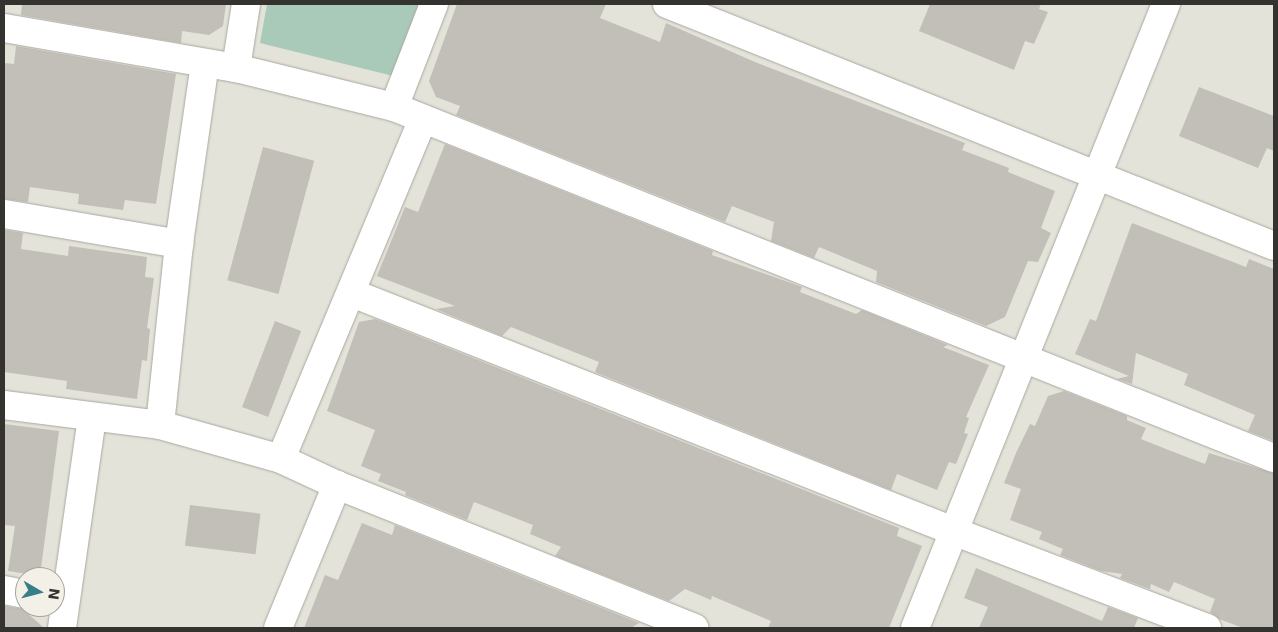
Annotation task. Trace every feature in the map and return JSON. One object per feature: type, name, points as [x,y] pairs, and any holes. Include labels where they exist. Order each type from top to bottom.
[{"type":"street","points":[[236,68],[246,4]]},
{"type":"street","points":[[394,107],[434,4]]},
{"type":"street","points":[[667,4],[1274,246]]},
{"type":"street","points":[[915,628],[952,531],[1099,175],[1166,4]]},
{"type":"street","points":[[4,28],[236,68],[394,107],[1025,357],[1274,458]]},
{"type":"street","points":[[160,425],[179,244],[205,62]]},
{"type":"street","points":[[280,459],[352,293],[423,120]]},
{"type":"street","points":[[4,214],[179,244]]},
{"type":"street","points":[[352,293],[952,531],[1207,628]]},
{"type":"street","points":[[4,405],[92,418],[160,425],[280,459],[337,485],[694,628]]},
{"type":"street","points":[[65,571],[92,418]]},
{"type":"street","points":[[278,628],[337,485]]},
{"type":"green space","points":[[267,4],[419,4],[397,77],[260,43]]},
{"type":"building","points":[[22,4],[226,4],[223,26],[209,35],[182,31],[181,43],[21,15]]},
{"type":"building","points":[[457,4],[606,4],[600,18],[660,42],[666,23],[755,62],[965,143],[962,150],[1009,168],[1008,172],[1055,191],[1041,228],[1051,233],[1038,262],[1028,261],[1005,317],[986,326],[876,282],[877,271],[819,247],[814,258],[771,241],[774,222],[732,206],[725,222],[456,115],[460,106],[436,97],[429,81]]},
{"type":"building","points":[[930,4],[1041,4],[1039,9],[1048,12],[1034,44],[1025,41],[1014,70],[919,31]]},
{"type":"building","points":[[16,46],[176,74],[156,204],[125,200],[123,210],[78,204],[79,194],[30,187],[28,202],[4,199],[4,63],[14,64]]},
{"type":"building","points":[[1199,87],[1274,116],[1274,151],[1267,148],[1258,168],[1179,136]]},
{"type":"building","points":[[445,144],[713,251],[712,255],[802,287],[800,292],[856,314],[862,310],[948,345],[943,347],[989,365],[966,417],[969,418],[964,433],[968,434],[956,464],[949,462],[937,490],[897,474],[891,490],[595,372],[599,362],[511,327],[502,336],[436,309],[455,306],[377,276],[405,207],[418,212]]},
{"type":"building","points":[[263,147],[314,161],[278,294],[227,280]]},
{"type":"building","points":[[1132,223],[1246,267],[1249,259],[1274,269],[1274,441],[1248,431],[1255,415],[1184,385],[1188,374],[1136,353],[1132,384],[1117,379],[1129,376],[1075,354],[1090,319],[1096,321]]},
{"type":"building","points":[[4,230],[23,233],[21,249],[68,256],[69,246],[147,257],[145,277],[154,278],[147,328],[150,329],[147,361],[142,360],[137,399],[66,389],[67,381],[4,372]]},
{"type":"building","points":[[375,319],[899,528],[897,536],[922,546],[889,628],[768,628],[771,621],[712,596],[711,600],[685,589],[669,601],[555,556],[561,547],[530,534],[533,525],[474,502],[467,520],[405,495],[406,492],[378,481],[381,474],[361,466],[375,430],[327,411],[359,322]]},
{"type":"building","points":[[275,321],[301,331],[268,417],[242,407]]},
{"type":"building","points":[[1064,391],[1127,416],[1127,420],[1146,428],[1141,439],[1171,451],[1205,464],[1209,453],[1274,473],[1274,628],[1243,628],[1219,619],[1210,612],[1215,599],[1174,582],[1169,592],[1151,584],[1150,589],[1120,578],[1122,574],[1101,571],[1060,555],[1063,549],[1039,539],[1042,532],[1010,520],[1021,489],[1004,483],[1016,453],[1030,424],[1035,426],[1048,396]]},
{"type":"building","points":[[4,424],[59,431],[41,567],[15,567],[15,572],[8,571],[15,526],[4,525]]},
{"type":"building","points":[[190,505],[260,514],[255,554],[185,546]]},
{"type":"building","points":[[362,523],[392,535],[395,525],[639,623],[631,628],[304,628],[325,575],[338,580]]},
{"type":"building","points":[[976,568],[1102,621],[1108,607],[1138,618],[1134,628],[979,628],[988,607],[964,598]]},
{"type":"building","points":[[4,606],[15,608],[15,617],[32,617],[44,628],[4,628]]}]
